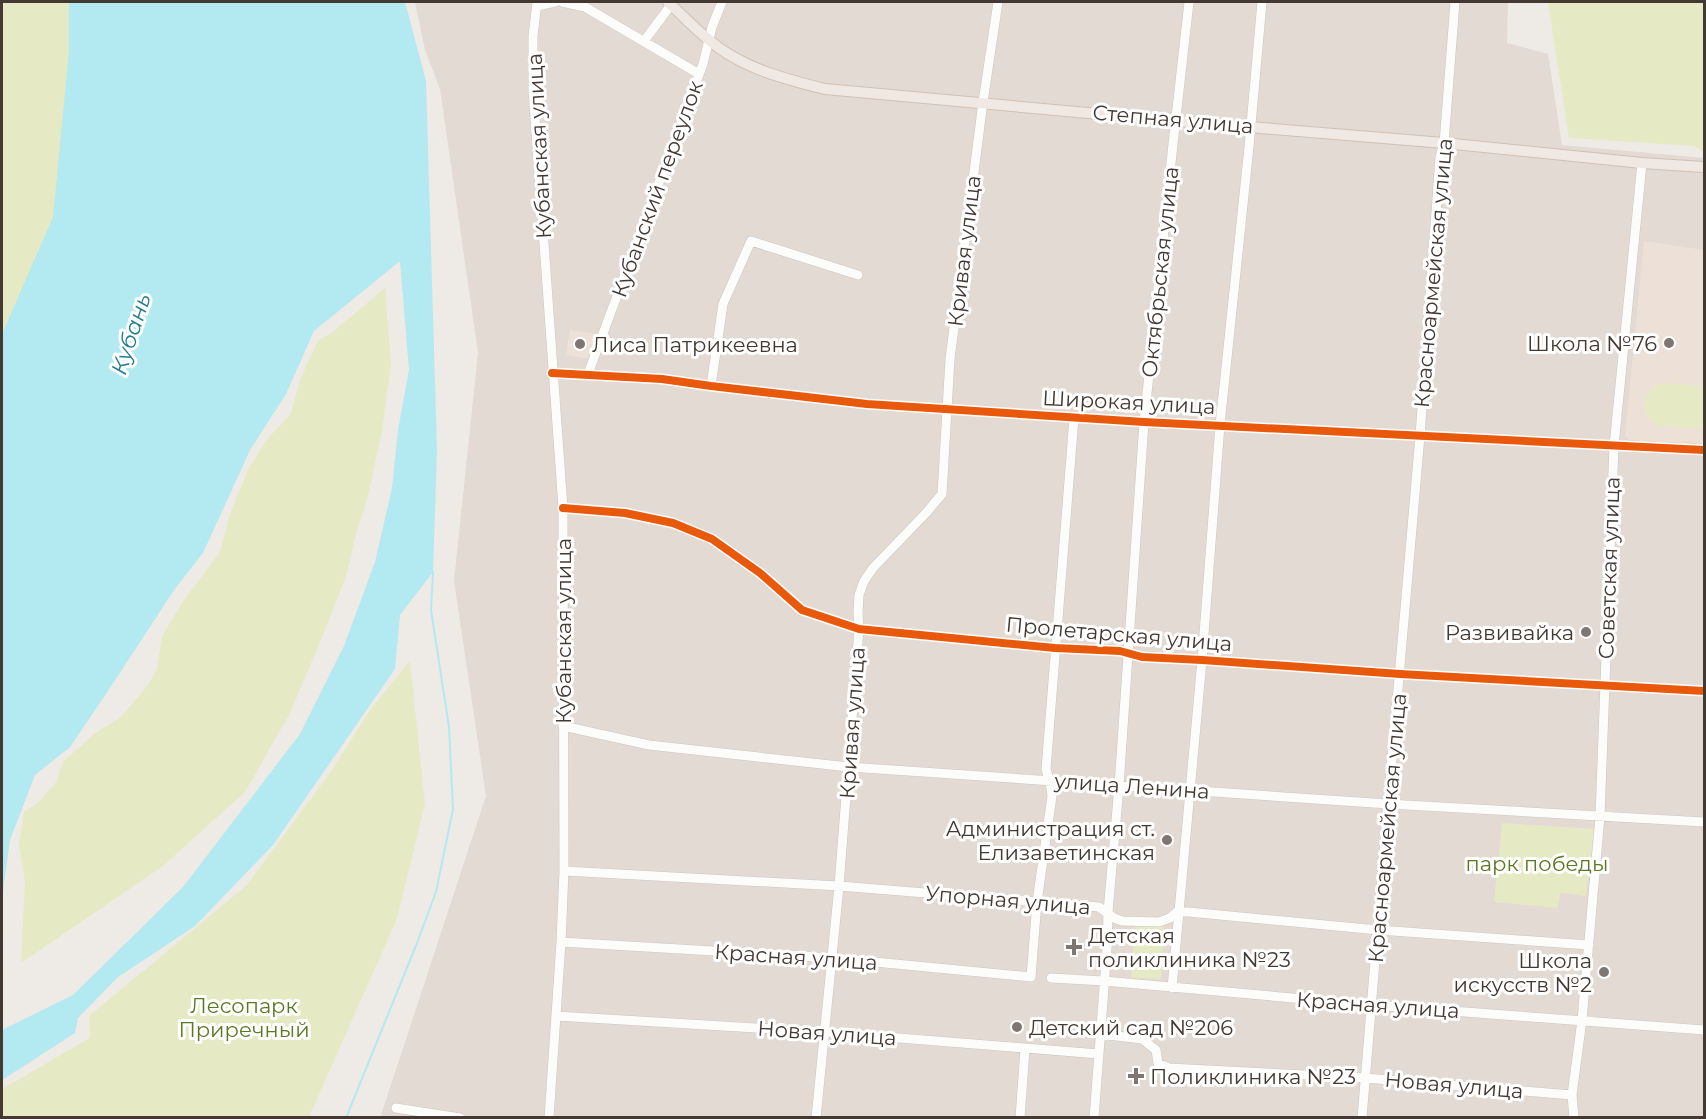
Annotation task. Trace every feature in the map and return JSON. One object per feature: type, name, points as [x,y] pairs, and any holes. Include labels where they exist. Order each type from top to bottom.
[{"type":"main road","name":"Степная улица","points":[[670,3],[709,41],[743,62],[783,78],[825,89],[1704,167]]},
{"type":"street","points":[[537,4],[555,2]]},
{"type":"street","points":[[562,2],[585,7],[699,74]]},
{"type":"street","name":"Кубанский переулок","points":[[588,374],[699,74],[712,27],[722,2]]},
{"type":"street","name":"Кривая улица","points":[[816,1118],[833,958],[849,767],[859,629],[859,595],[864,581],[873,568],[942,494],[950,359],[982,102],[998,2]]},
{"type":"street","name":"Октябрьская улица","points":[[1094,1118],[1144,422],[1189,2]]},
{"type":"street","points":[[1172,988],[1202,660],[1220,425],[1262,2]]},
{"type":"street","name":"Красноармейская улица","points":[[1362,1118],[1420,436],[1440,157],[1444,143],[1455,2]]},
{"type":"street","points":[[644,41],[670,3]]},
{"type":"street","name":"Кубанская улица","points":[[537,4],[533,36],[533,90],[563,508],[564,871],[549,1118]]},
{"type":"street","name":"Советская улица","points":[[1574,1118],[1572,1095],[1582,1020],[1600,816],[1614,446],[1642,163]]},
{"type":"street","points":[[711,387],[723,304],[751,241],[858,275]]},
{"type":"street","name":"Широкая улица","points":[[552,373],[662,379],[711,387],[867,404],[1074,418],[1704,450]]},
{"type":"street","points":[[1037,902],[1052,796],[1046,769],[1074,418]]},
{"type":"street","name":"Пролетарская улица","points":[[563,508],[635,515],[673,523],[712,539],[760,573],[802,610],[859,629],[1055,648],[1120,651],[1142,657],[1704,691]]},
{"type":"street","name":"улица Ленина","points":[[563,726],[649,745],[849,767],[1388,804],[1704,822]]},
{"type":"street","name":"Упорная улица","points":[[564,871],[839,886],[1099,907],[1122,921],[1159,922],[1170,918],[1178,911],[1378,930],[1589,945]]},
{"type":"street","name":"Красная улица","points":[[561,942],[833,958],[1031,977],[1037,902]]},
{"type":"street","name":"Красная улица","points":[[1051,978],[1704,1030]]},
{"type":"street","name":"Новая улица","points":[[556,1016],[824,1032],[1099,1054]]},
{"type":"street","name":"Новая улица","points":[[1100,1034],[1142,1040],[1156,1050],[1158,1063],[1169,1068],[1365,1078],[1572,1095]]},
{"type":"street","points":[[1020,1118],[1025,1049]]},
{"type":"street","points":[[396,1108],[460,1118]]},
{"type":"shaded area","points":[[415,2],[1508,2],[1507,43],[1548,54],[1562,145],[1704,158],[1704,1117],[380,1118],[486,796],[454,581],[478,353],[440,89],[425,50]]},
{"type":"shaded area","name":"Школа №76","points":[[1644,241],[1704,250],[1704,443],[1629,440],[1625,436]]},
{"type":"shaded area","name":"Лиса Патрикеевна","points":[[570,330],[595,334],[590,359],[566,355]]},
{"type":"shaded area","points":[[1108,1040],[1140,1043],[1140,1054],[1107,1052]]},
{"type":"green space","points":[[2,2],[84,2],[65,211],[2,336]]},
{"type":"green space","points":[[1548,2],[1704,2],[1704,152],[1694,146],[1569,138]]},
{"type":"green space","points":[[385,288],[391,364],[382,431],[367,500],[346,576],[290,713],[245,792],[163,866],[21,963],[25,882],[19,844],[24,812],[40,801],[56,782],[63,762],[95,733],[120,718],[148,685],[157,669],[162,636],[184,600],[220,552],[230,514],[248,470],[268,438],[291,414],[300,380],[318,340],[329,335]]},
{"type":"green space","points":[[1664,383],[1704,386],[1704,429],[1661,426],[1648,416],[1646,397],[1656,386]]},
{"type":"green space","name":"Лесопарк Приречный","points":[[410,661],[425,804],[397,919],[309,1117],[2,1117],[2,1089],[90,1038],[89,1016],[247,885],[332,770],[370,710]]},
{"type":"green space","name":"парк победы","points":[[1502,823],[1594,829],[1586,896],[1560,893],[1558,908],[1494,902]]},
{"type":"green space","points":[[1135,921],[1164,923],[1161,979],[1131,978]]},
{"type":"water","name":"Кубань","points":[[69,2],[405,2],[426,81],[437,450],[433,572],[400,615],[395,669],[273,845],[195,926],[118,977],[78,1018],[75,1033],[2,1080],[2,1030],[73,995],[183,887],[300,734],[344,646],[375,562],[392,488],[398,430],[409,370],[400,261],[314,331],[286,394],[250,450],[203,553],[174,590],[70,747],[35,775],[10,840],[2,899],[2,334],[53,217],[69,51]]},
{"type":"waterway","points":[[346,1118],[436,892],[453,809],[449,727],[431,610],[433,572]]},
{"type":"cycle path","points":[[552,373],[662,379],[867,404],[1144,422],[1704,450]]},
{"type":"cycle path","points":[[563,508],[625,513],[673,523],[712,539],[760,573],[802,610],[859,629],[1055,648],[1120,651],[1142,657],[1704,691]]},
{"type":"place","name":"Школа №76","points":[[1669,343]]},
{"type":"place","name":"Лиса Патрикеевна","points":[[580,344]]},
{"type":"place","name":"Развивайка","points":[[1586,632]]},
{"type":"place","name":"Администрация ст. Елизаветинская","points":[[1167,840]]},
{"type":"place","name":"Детская поликлиника №23","points":[[1074,947]]},
{"type":"place","name":"Школа искусств №2","points":[[1604,972]]},
{"type":"place","name":"Детский сад №206","points":[[1017,1027]]},
{"type":"place","name":"Поликлиника №23","points":[[1136,1076]]}]
